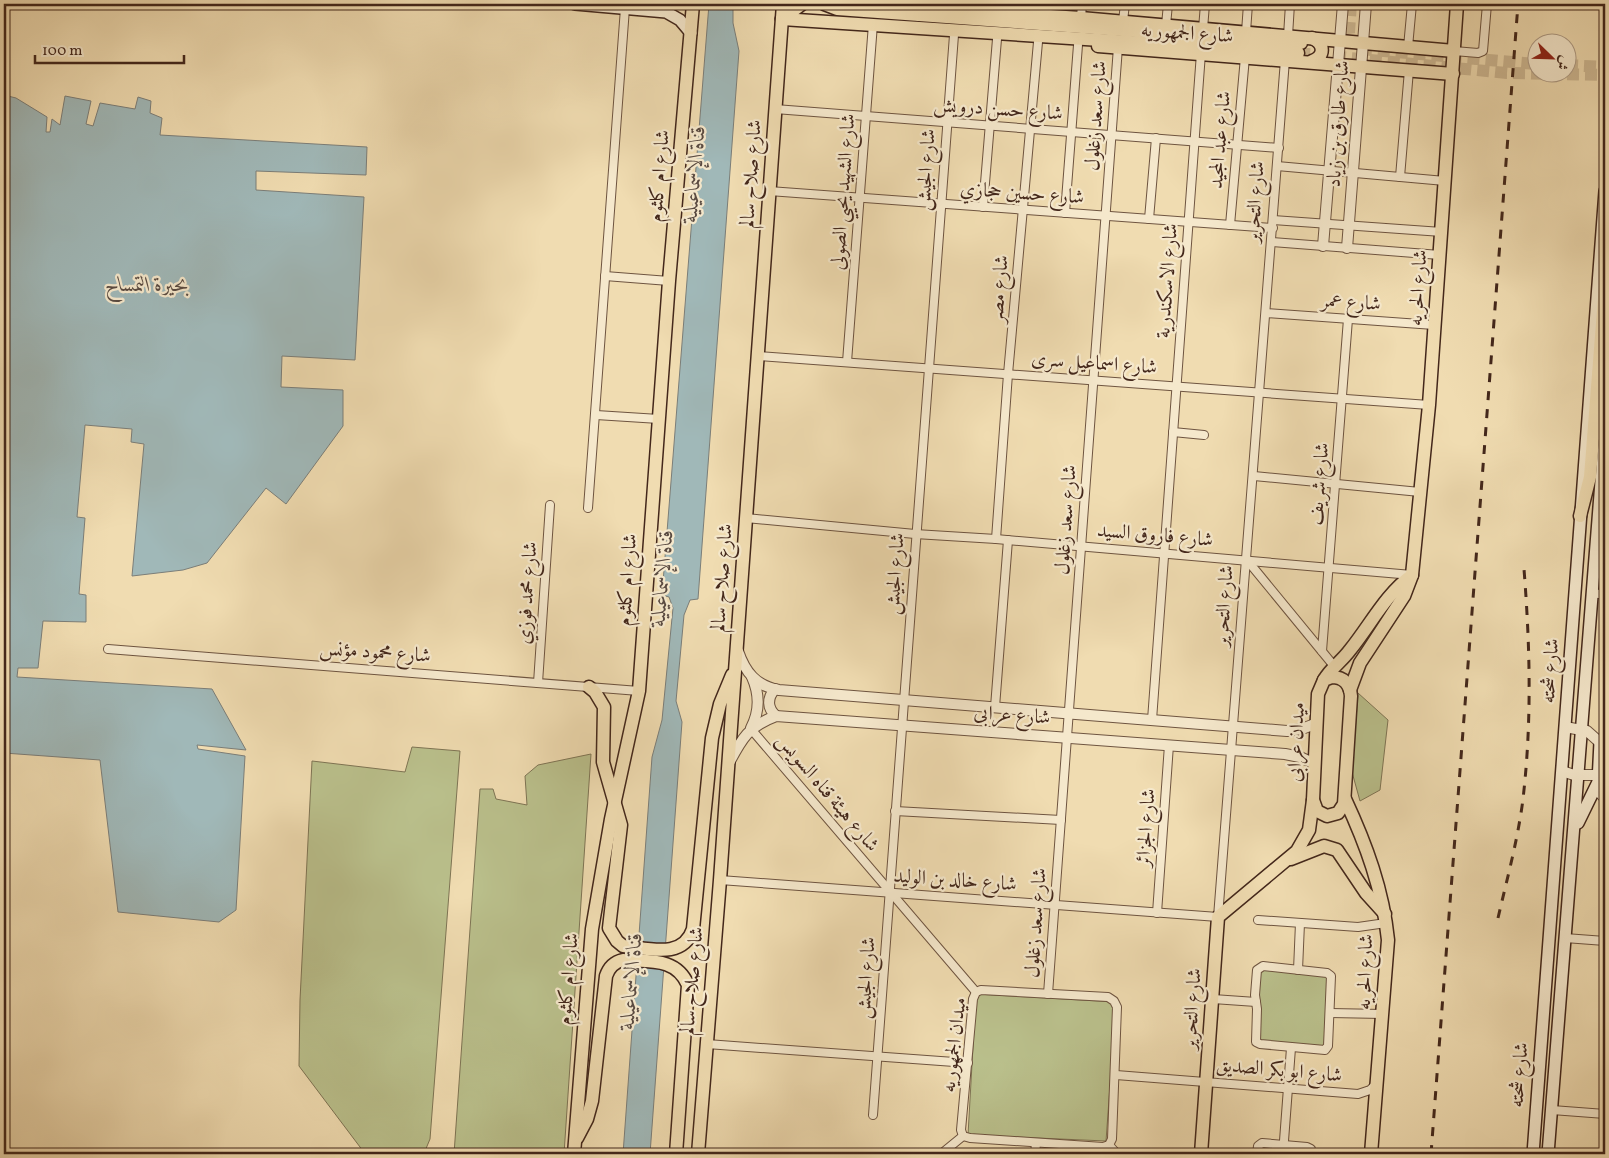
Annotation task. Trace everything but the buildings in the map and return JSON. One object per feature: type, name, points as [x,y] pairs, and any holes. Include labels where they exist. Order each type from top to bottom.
[{"type":"main road","points":[[575,4],[666,12],[680,20],[691,33]]},
{"type":"main road","name":"شارع ام كلثوم","points":[[574,1148],[592,930],[615,801],[639,691],[669,281],[693,4]]},
{"type":"main road","name":"شارع صلاح سالم","points":[[698,1154],[736,669],[783,4]]},
{"type":"main road","points":[[782,19],[802,4]]},
{"type":"main road","name":"شارع الجمهوريه","points":[[824,4],[832,9],[888,8],[919,21],[932,33],[1312,61],[1452,74]]},
{"type":"main road","name":"شارع الحريه","points":[[1350,690],[1360,663],[1404,596],[1412,575],[1429,405],[1457,4]]},
{"type":"main road","name":"شارع الجمهوريه","points":[[919,21],[931,8],[1040,9],[1081,18],[1288,36],[1304,44]]},
{"type":"main road","name":"شارع الجمهوريه","points":[[782,19],[873,24],[919,21],[1304,44],[1340,40],[1454,51]]},
{"type":"main road","points":[[1304,44],[1322,46],[1322,53],[1318,59],[1312,61]]},
{"type":"main road","name":"شارع شحته","points":[[1533,1154],[1605,191]]},
{"type":"main road","points":[[1580,516],[1590,477],[1605,285]]},
{"type":"main road","name":"شارع شحته","points":[[1548,1154],[1605,431]]},
{"type":"main road","points":[[1324,680],[1334,666],[1351,649],[1392,592],[1412,575]]},
{"type":"main road","points":[[589,687],[595,692],[604,707],[603,762],[620,818],[621,836],[610,928],[622,946],[672,950],[686,943],[693,929],[712,738],[720,704],[736,669]]},
{"type":"main road","name":"ميدان عرابى","points":[[1345,799],[1342,810],[1338,814],[1327,816],[1317,811],[1313,800],[1318,694],[1324,680],[1332,677],[1340,678],[1346,682],[1350,690]]},
{"type":"main road","points":[[1345,799],[1350,690]]},
{"type":"main road","points":[[1574,831],[1602,775],[1603,745]]},
{"type":"main road","name":"شارع الحريه","points":[[1345,799],[1377,878],[1386,918],[1388,957],[1371,1154]]},
{"type":"main road","points":[[1218,917],[1288,860],[1304,841],[1309,830],[1313,800]]},
{"type":"main road","points":[[1288,860],[1324,846],[1337,850],[1366,893],[1386,918]]},
{"type":"main road","name":"شارع التحرير","points":[[1201,1154],[1218,917]]},
{"type":"main road","points":[[574,1148],[584,1127],[592,1101],[606,976],[613,964],[623,960],[670,964],[681,973],[688,985],[676,1154]]},
{"type":"street","points":[[1081,18],[1082,4]]},
{"type":"street","points":[[1123,22],[1125,4]]},
{"type":"street","points":[[1166,25],[1168,4]]},
{"type":"street","points":[[1203,29],[1205,4]]},
{"type":"street","points":[[1246,32],[1248,4]]},
{"type":"street","points":[[1288,36],[1290,4]]},
{"type":"street","name":"شارع طارق بن زياد","points":[[1322,246],[1343,4]]},
{"type":"street","name":"شارع طارق بن زياد","points":[[1347,248],[1366,4]]},
{"type":"street","points":[[1408,47],[1412,4]]},
{"type":"street","points":[[1454,51],[1478,53],[1483,50],[1487,4]]},
{"type":"street","points":[[588,508],[626,8]]},
{"type":"street","name":"شارع الشهيد يحيي الصولى","points":[[847,362],[873,24]]},
{"type":"street","name":"شارع الجيش","points":[[873,1115],[915,534],[954,35]]},
{"type":"street","points":[[983,207],[997,38]]},
{"type":"street","name":"شارع مصر","points":[[996,539],[1008,374],[1038,42]]},
{"type":"street","points":[[1065,213],[1078,44]]},
{"type":"street","name":"شارع سعد زغلول","points":[[1048,994],[1118,48]]},
{"type":"street","name":"شارع الاسكندرية","points":[[1152,720],[1201,54]]},
{"type":"street","name":"شارع عبد المجيد","points":[[1230,225],[1245,57]]},
{"type":"street","name":"شارع التحرير","points":[[1218,917],[1286,60]]},
{"type":"street","points":[[1400,177],[1409,70]]},
{"type":"street","name":"شارع حسن درويش","points":[[775,109],[1279,148]]},
{"type":"street","points":[[1149,219],[1156,138]]},
{"type":"street","points":[[1277,166],[1445,181]]},
{"type":"street","name":"شارع حسين حجازي","points":[[769,191],[1272,228]]},
{"type":"street","points":[[1273,220],[1442,232]]},
{"type":"street","points":[[1272,242],[1440,255]]},
{"type":"street","points":[[605,276],[669,281]]},
{"type":"street","name":"شارع عمر","points":[[1266,313],[1434,325]]},
{"type":"street","name":"شارع شريف","points":[[1322,651],[1348,319]]},
{"type":"street","name":"شارع اسماعيل سرى","points":[[758,356],[1429,405]]},
{"type":"street","points":[[596,415],[659,419]]},
{"type":"street","points":[[1173,432],[1204,435]]},
{"type":"street","points":[[1254,476],[1420,492]]},
{"type":"street","name":"شارع محمد فوزي","points":[[538,683],[550,505]]},
{"type":"street","name":"شارع فاروق السيد","points":[[746,518],[915,534],[1082,546],[1412,575]]},
{"type":"street","points":[[995,707],[1008,540]]},
{"type":"street","points":[[1247,560],[1334,666]]},
{"type":"street","points":[[1593,594],[1605,595]]},
{"type":"street","name":"شارع محمود مؤنس","points":[[108,649],[639,691]]},
{"type":"street","points":[[737,649],[743,666],[752,677],[757,692],[758,707],[751,729]]},
{"type":"street","name":"شارع عرابى","points":[[752,677],[759,684],[775,689],[1287,731],[1302,729],[1317,722]]},
{"type":"street","points":[[775,689],[770,696],[769,703],[776,716]]},
{"type":"street","name":"شارع عرابى","points":[[727,766],[751,729],[759,722],[776,716],[1293,754],[1315,764]]},
{"type":"street","points":[[1565,727],[1581,729],[1592,734],[1603,745]]},
{"type":"street","name":"شارع هيئة قناه السويس","points":[[751,729],[976,992]]},
{"type":"street","name":"شارع الجزائر","points":[[1157,913],[1169,745]]},
{"type":"street","points":[[1562,772],[1578,775],[1602,775]]},
{"type":"street","points":[[1595,789],[1605,800]]},
{"type":"street","points":[[895,811],[1062,820]]},
{"type":"street","name":"شارع خالد بن الوليد","points":[[720,880],[1218,917]]},
{"type":"street","points":[[1258,920],[1358,927],[1386,918]]},
{"type":"street","points":[[1298,970],[1300,923]]},
{"type":"street","points":[[1565,938],[1605,941]]},
{"type":"street","points":[[1260,966],[1298,970],[1327,973],[1332,976],[1328,1046],[1325,1050],[1291,1048],[1256,1042],[1256,1002],[1258,970],[1260,966]]},
{"type":"street","name":"ميدان الجمهوريه","points":[[963,1136],[961,1130],[973,999],[976,992],[981,990],[1108,997],[1114,1001],[1117,1007],[1116,1075],[1112,1139],[1108,1145]]},
{"type":"street","points":[[1213,999],[1256,1002]]},
{"type":"street","points":[[1330,1013],[1383,1014]]},
{"type":"street","points":[[707,1044],[968,1063]]},
{"type":"street","points":[[1283,1154],[1291,1048]]},
{"type":"street","name":"شارع ابو بكر الصديق","points":[[1116,1075],[1358,1094],[1370,1090],[1377,1083]]},
{"type":"street","points":[[1552,1110],[1605,1114]]},
{"type":"street","points":[[942,1154],[963,1136],[1036,1143],[1103,1147],[1108,1145],[1116,1154]]},
{"type":"street","points":[[1035,1154],[1036,1143]]},
{"type":"street","points":[[1257,1154],[1258,1146],[1262,1143],[1307,1147],[1311,1149],[1311,1154]]},
{"type":"green space","points":[[1358,693],[1388,720],[1380,790],[1360,801],[1352,772]]},
{"type":"green space","points":[[412,747],[460,751],[430,1139],[425,1151],[363,1151],[299,1066],[300,1000],[312,761],[405,772]]},
{"type":"green space","points":[[591,754],[564,1154],[454,1154],[480,789],[493,789],[496,799],[527,805],[525,776],[538,765]]},
{"type":"green space","points":[[1258,968],[1330,974],[1327,1048],[1258,1044]]},
{"type":"green space","points":[[976,994],[1116,1002],[1106,1141],[968,1135]]},
{"type":"water","points":[[709,4],[733,4],[733,23],[739,51],[698,599],[690,600],[684,615],[676,701],[682,722],[650,1154],[623,1154],[652,757],[662,720],[673,608],[669,597],[662,595]]},
{"type":"water","name":"بحيرة التمساح","points":[[4,95],[16,98],[47,117],[46,132],[50,132],[52,119],[60,125],[65,96],[91,101],[86,124],[93,126],[100,103],[135,109],[138,97],[151,101],[150,113],[162,118],[160,135],[367,147],[366,175],[256,171],[256,190],[364,197],[355,360],[282,356],[281,387],[343,390],[343,426],[286,504],[266,488],[207,563],[183,570],[132,576],[144,444],[131,442],[132,429],[85,425],[77,517],[85,518],[79,594],[86,595],[86,622],[43,621],[38,668],[18,668],[17,677],[212,689],[246,750],[197,745],[198,749],[245,756],[236,910],[219,922],[118,912],[100,760],[4,753]]},
{"type":"tunnel","points":[[1351,4],[1349,32],[1351,48]]},
{"type":"tunnel","points":[[1360,49],[1526,63]]},
{"type":"tunnel","points":[[1298,53],[1507,73],[1605,75]]},
{"type":"tunnel","points":[[1576,66],[1605,67]]},
{"type":"railway","points":[[1431,1154],[1518,4]]},
{"type":"railway","points":[[1498,918],[1518,829],[1526,770],[1529,684],[1528,626],[1524,569]]},
{"type":"water label","name":"قناة الإسماعيلية","points":[[695,174]]},
{"type":"water label","name":"قناة الإسماعيلية","points":[[663,578]]},
{"type":"water label","name":"قناة الإسماعيلية","points":[[632,981]]}]
